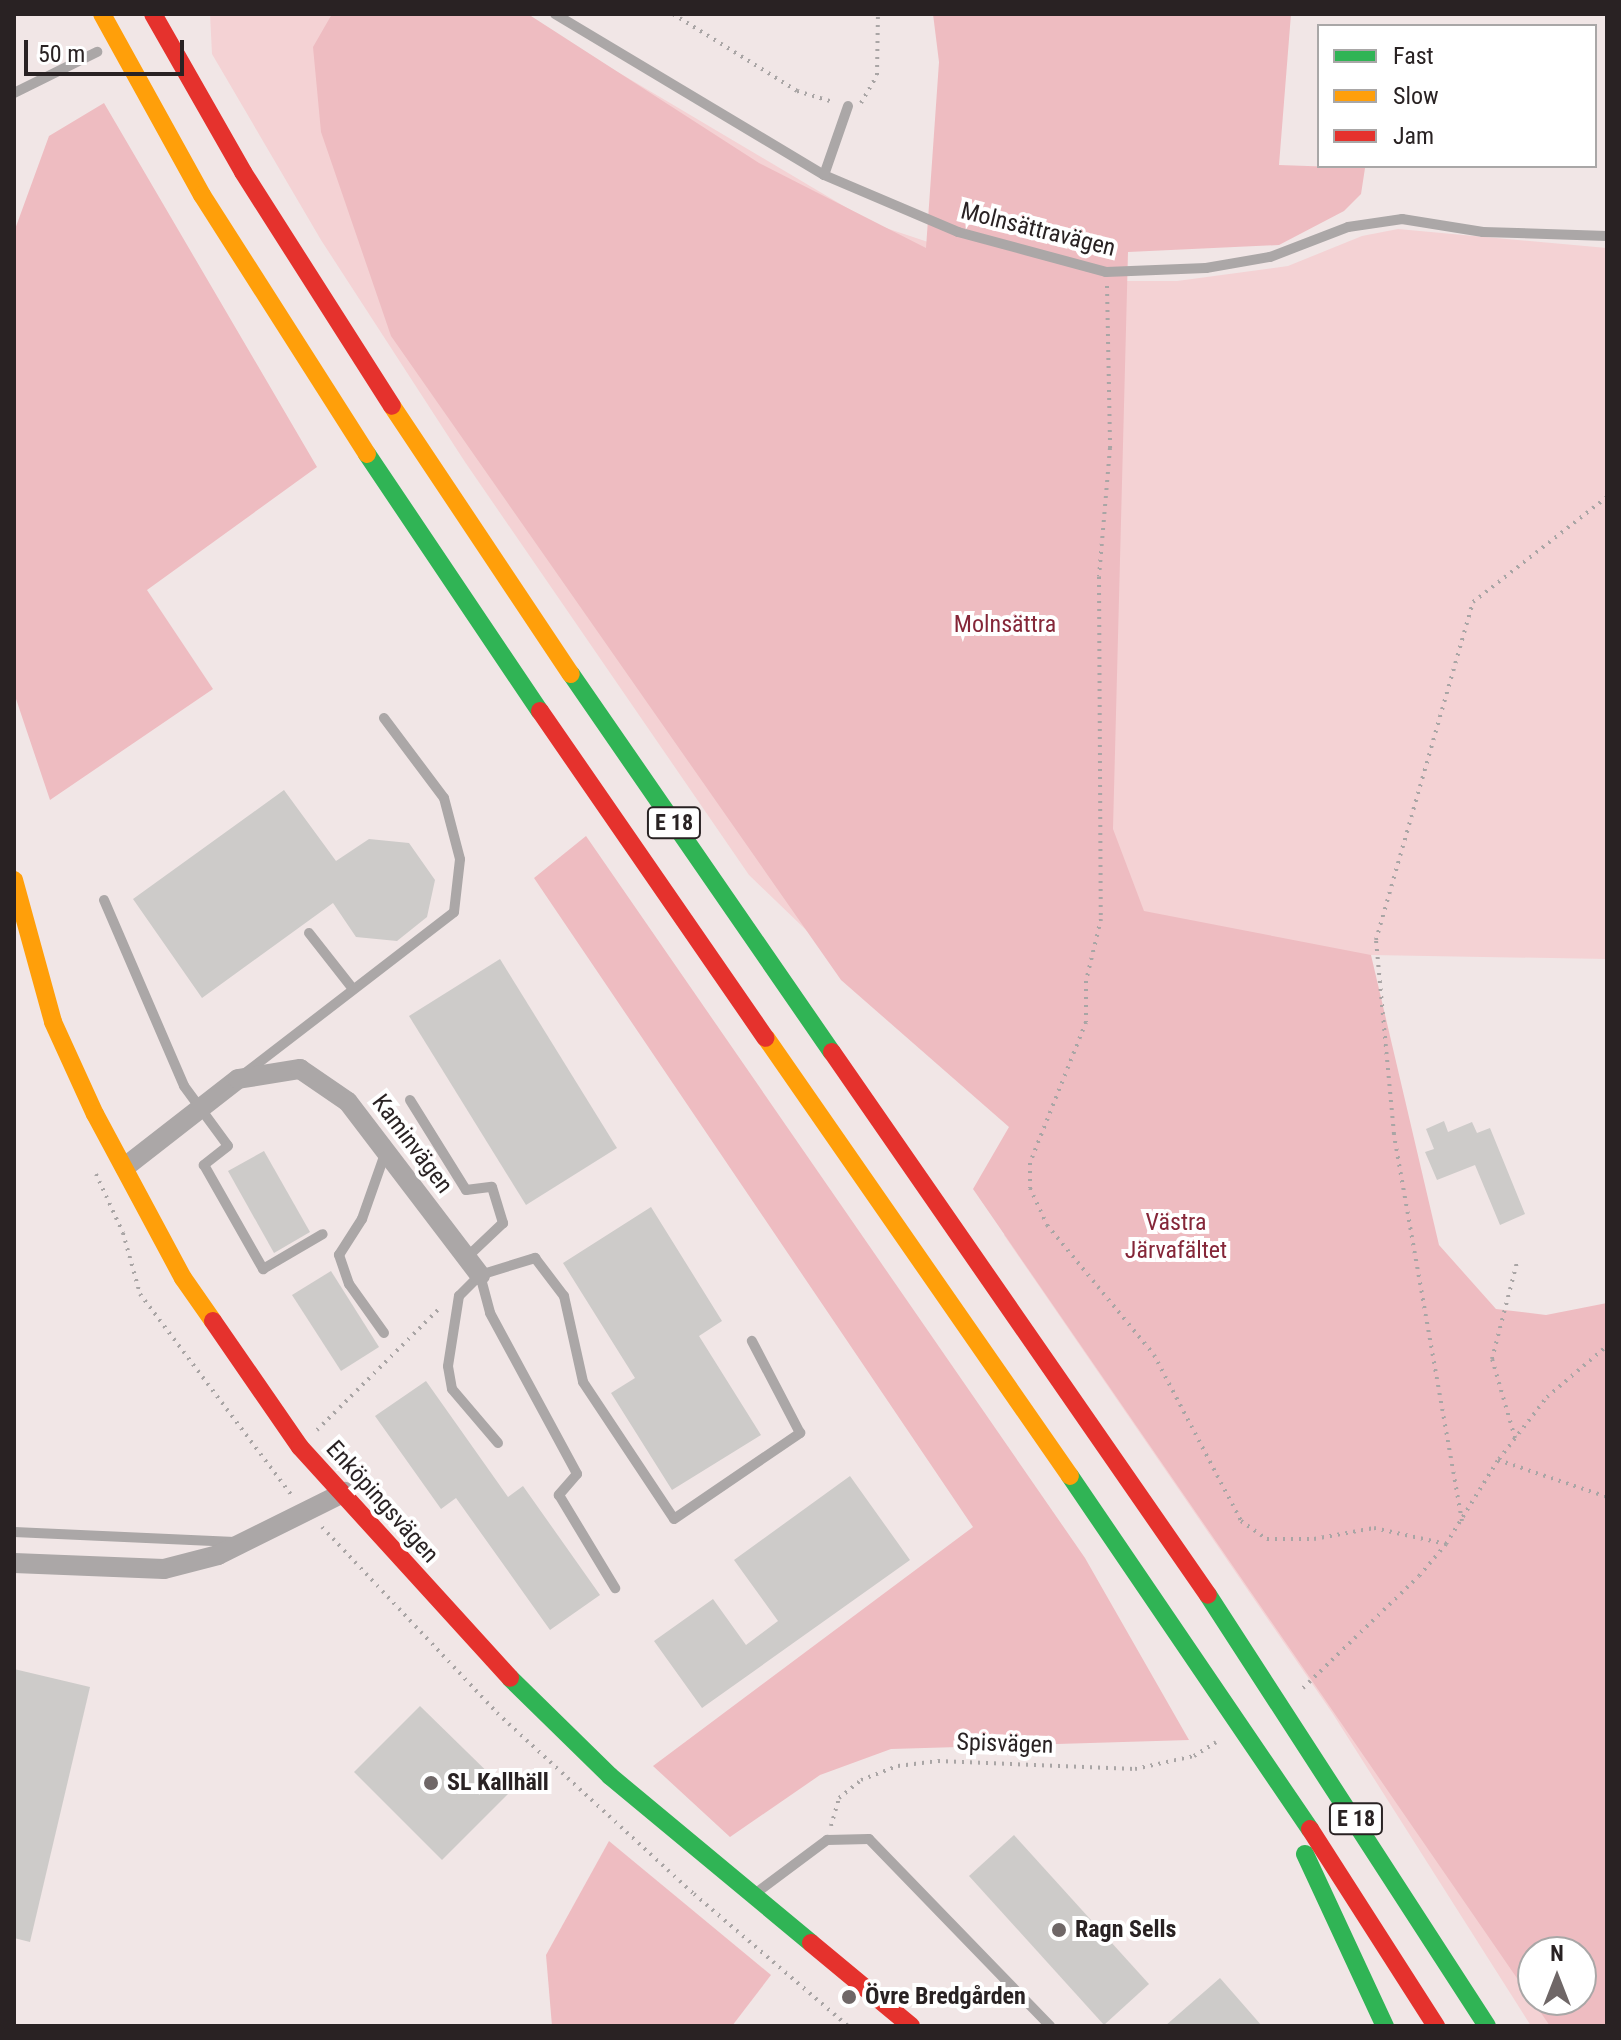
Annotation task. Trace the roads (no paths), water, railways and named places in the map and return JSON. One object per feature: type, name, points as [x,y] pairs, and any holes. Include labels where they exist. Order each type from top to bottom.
[{"type":"main road","name":"E 18","points":[[102,14],[202,195],[432,556],[1251,1737],[1436,2026]]},
{"type":"main road","name":"E 18","points":[[153,14],[243,172],[479,541],[1221,1614],[1487,2026]]},
{"type":"main road","name":"Enköpingsvägen","points":[[14,880],[53,1022],[125,1167],[183,1278],[244,1371],[300,1447],[345,1492],[514,1683],[610,1776],[909,2023]]},
{"type":"main road","points":[[1251,1737],[1385,2026]]},
{"type":"street","name":"Kaminvägen","points":[[125,1167],[238,1079],[300,1069],[348,1102],[387,1149],[480,1275]]},
{"type":"street","points":[[14,1563],[164,1569],[245,1542],[345,1492]]},
{"type":"lane","name":"Molnsättravägen","points":[[555,14],[824,175],[958,232],[1106,272],[1206,268],[1270,257],[1348,227],[1402,219],[1483,232],[1607,236]]},
{"type":"lane","points":[[14,93],[97,52]]},
{"type":"lane","points":[[824,175],[848,106]]},
{"type":"lane","points":[[238,1079],[454,912],[460,859],[444,798],[384,718]]},
{"type":"lane","points":[[104,900],[184,1086],[228,1146],[204,1165],[263,1269],[323,1234]]},
{"type":"lane","points":[[309,933],[353,989]]},
{"type":"lane","points":[[410,1100],[466,1190],[492,1187],[503,1223],[466,1258]]},
{"type":"lane","points":[[384,1333],[349,1284],[339,1255],[362,1219],[387,1149]]},
{"type":"lane","points":[[498,1443],[452,1389],[448,1366],[459,1296],[480,1275],[535,1258],[564,1296],[583,1382],[674,1519],[800,1433],[752,1341]]},
{"type":"lane","points":[[480,1275],[490,1313],[577,1474],[559,1495],[615,1588]]},
{"type":"lane","points":[[14,1532],[245,1542]]},
{"type":"lane","points":[[755,1894],[827,1840],[869,1839],[1050,2026]]},
{"type":"place","name":"SL Kallhäll","points":[[431,1783]]},
{"type":"place","name":"Ragn Sells","points":[[1059,1930]]},
{"type":"place","name":"Övre Bredgården","points":[[849,1997]]},
{"type":"park label","name":"Molnsättra","points":[[1005,625]]},
{"type":"park label","name":"Västra Järvafältet","points":[[1176,1237]]}]
